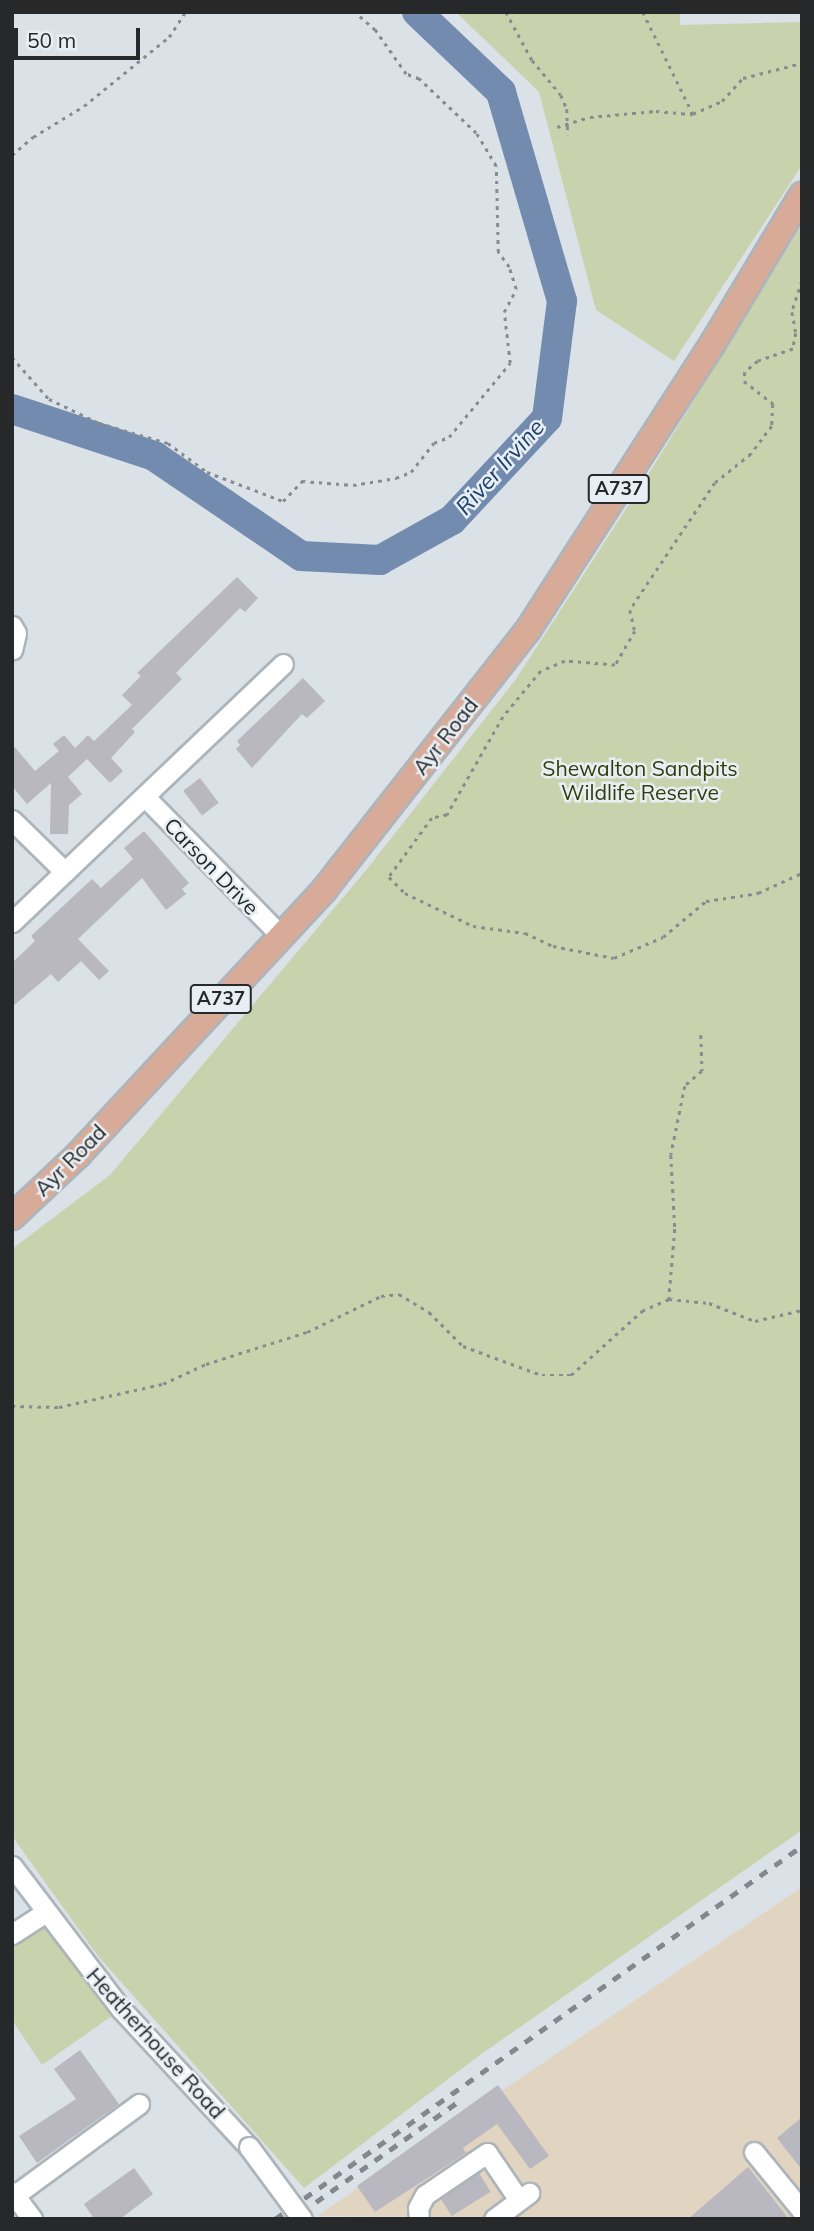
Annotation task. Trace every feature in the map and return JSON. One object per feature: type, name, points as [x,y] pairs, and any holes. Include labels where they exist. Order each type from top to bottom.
[{"type":"main road","name":"Ayr Road","points":[[12,1217],[78,1155],[324,890],[528,630],[713,343],[802,195]]},
{"type":"street","points":[[12,626],[16,633],[12,650]]},
{"type":"street","points":[[12,922],[283,664]]},
{"type":"street","name":"Carson Drive","points":[[145,797],[280,935]]},
{"type":"street","points":[[12,820],[65,872]]},
{"type":"street","name":"Heatherhouse Road","points":[[12,1866],[121,2009],[249,2147],[302,2219]]},
{"type":"street","points":[[12,1934],[46,1912]]},
{"type":"street","points":[[32,2219],[13,2194],[139,2104]]},
{"type":"street","points":[[754,2152],[802,2211]]},
{"type":"street","points":[[419,2219],[418,2207],[425,2195],[487,2153],[524,2196],[494,2219]]},
{"type":"path","points":[[12,155],[33,136],[84,106],[169,37],[185,12]]},
{"type":"path","points":[[12,357],[49,398],[99,423],[167,443],[208,472],[283,501],[302,481],[353,485],[396,478],[411,472],[434,443],[449,437],[510,363],[503,312],[516,289],[509,267],[498,252],[496,166],[476,134],[419,79],[406,74],[375,30],[354,12]]},
{"type":"path","points":[[506,12],[532,60],[561,95],[568,135]]},
{"type":"path","points":[[643,12],[693,114]]},
{"type":"path","points":[[557,127],[590,117],[656,111],[693,114],[723,101],[743,78],[802,63]]},
{"type":"path","points":[[802,281],[792,312],[796,334],[793,349],[758,361],[745,372],[744,381],[773,404],[772,426],[751,454],[715,483],[630,610],[635,631],[615,665],[565,661],[541,671],[495,728],[447,815],[432,818],[389,877],[405,893],[473,926],[524,933],[553,946],[614,958],[663,937],[706,901],[758,893],[802,873]]},
{"type":"path","points":[[669,1299],[675,1229],[671,1156],[685,1086],[702,1071],[701,1035]]},
{"type":"path","points":[[12,1406],[59,1407],[163,1384],[206,1364],[307,1332],[380,1296],[399,1294],[429,1312],[463,1346],[542,1375],[571,1375],[642,1311],[669,1299],[709,1303],[755,1321],[802,1310]]},
{"type":"shaded area","points":[[802,1887],[802,2219],[317,2216]]},
{"type":"green space","points":[[456,12],[680,12],[680,25],[802,22],[802,165],[674,361],[596,310],[539,92]]},
{"type":"green space","name":"Shewalton Sandpits Wildlife Reserve","points":[[802,224],[802,1830],[480,2055],[304,2188],[98,1956],[12,1836],[12,1249],[110,1175],[367,869],[516,679],[648,475]]},
{"type":"green space","points":[[45,1916],[119,2011],[42,2065],[12,2020],[12,1938]]},
{"type":"building","points":[[237,577],[258,598],[245,612],[240,608],[176,673],[182,679],[132,729],[135,732],[111,758],[123,771],[110,783],[87,759],[68,777],[82,794],[69,805],[68,834],[50,834],[51,783],[27,804],[12,786],[12,744],[35,771],[59,751],[53,744],[64,735],[75,748],[88,735],[94,741],[132,705],[122,695],[141,676],[137,673]]},
{"type":"building","points":[[303,678],[325,701],[307,718],[302,714],[252,768],[236,749],[240,745],[237,741]]},
{"type":"building","points":[[200,778],[219,803],[202,815],[183,791]]},
{"type":"building","points":[[144,831],[189,883],[182,889],[186,894],[166,910],[142,878],[78,939],[109,971],[99,980],[81,961],[58,982],[51,974],[12,1007],[12,963],[35,941],[31,936],[92,879],[101,888],[133,859],[124,848]]},
{"type":"building","points":[[80,2050],[119,2104],[37,2163],[19,2136],[76,2099],[54,2069]]},
{"type":"building","points":[[498,2085],[549,2156],[530,2169],[497,2124],[463,2148],[466,2153],[375,2212],[357,2186]]},
{"type":"building","points":[[802,2117],[802,2170],[777,2138]]},
{"type":"building","points":[[748,2167],[789,2219],[688,2219]]},
{"type":"building","points":[[134,2168],[153,2194],[120,2219],[94,2219],[84,2204]]},
{"type":"building","points":[[479,2173],[491,2192],[452,2216],[440,2197]]},
{"type":"waterway","name":"River Irvine","points":[[12,409],[154,456],[301,556],[380,560],[452,520],[547,418],[562,301],[501,92],[417,12]]},
{"type":"railway","points":[[275,2219],[802,1846]]},
{"type":"railway","points":[[316,2202],[459,2101]]}]
